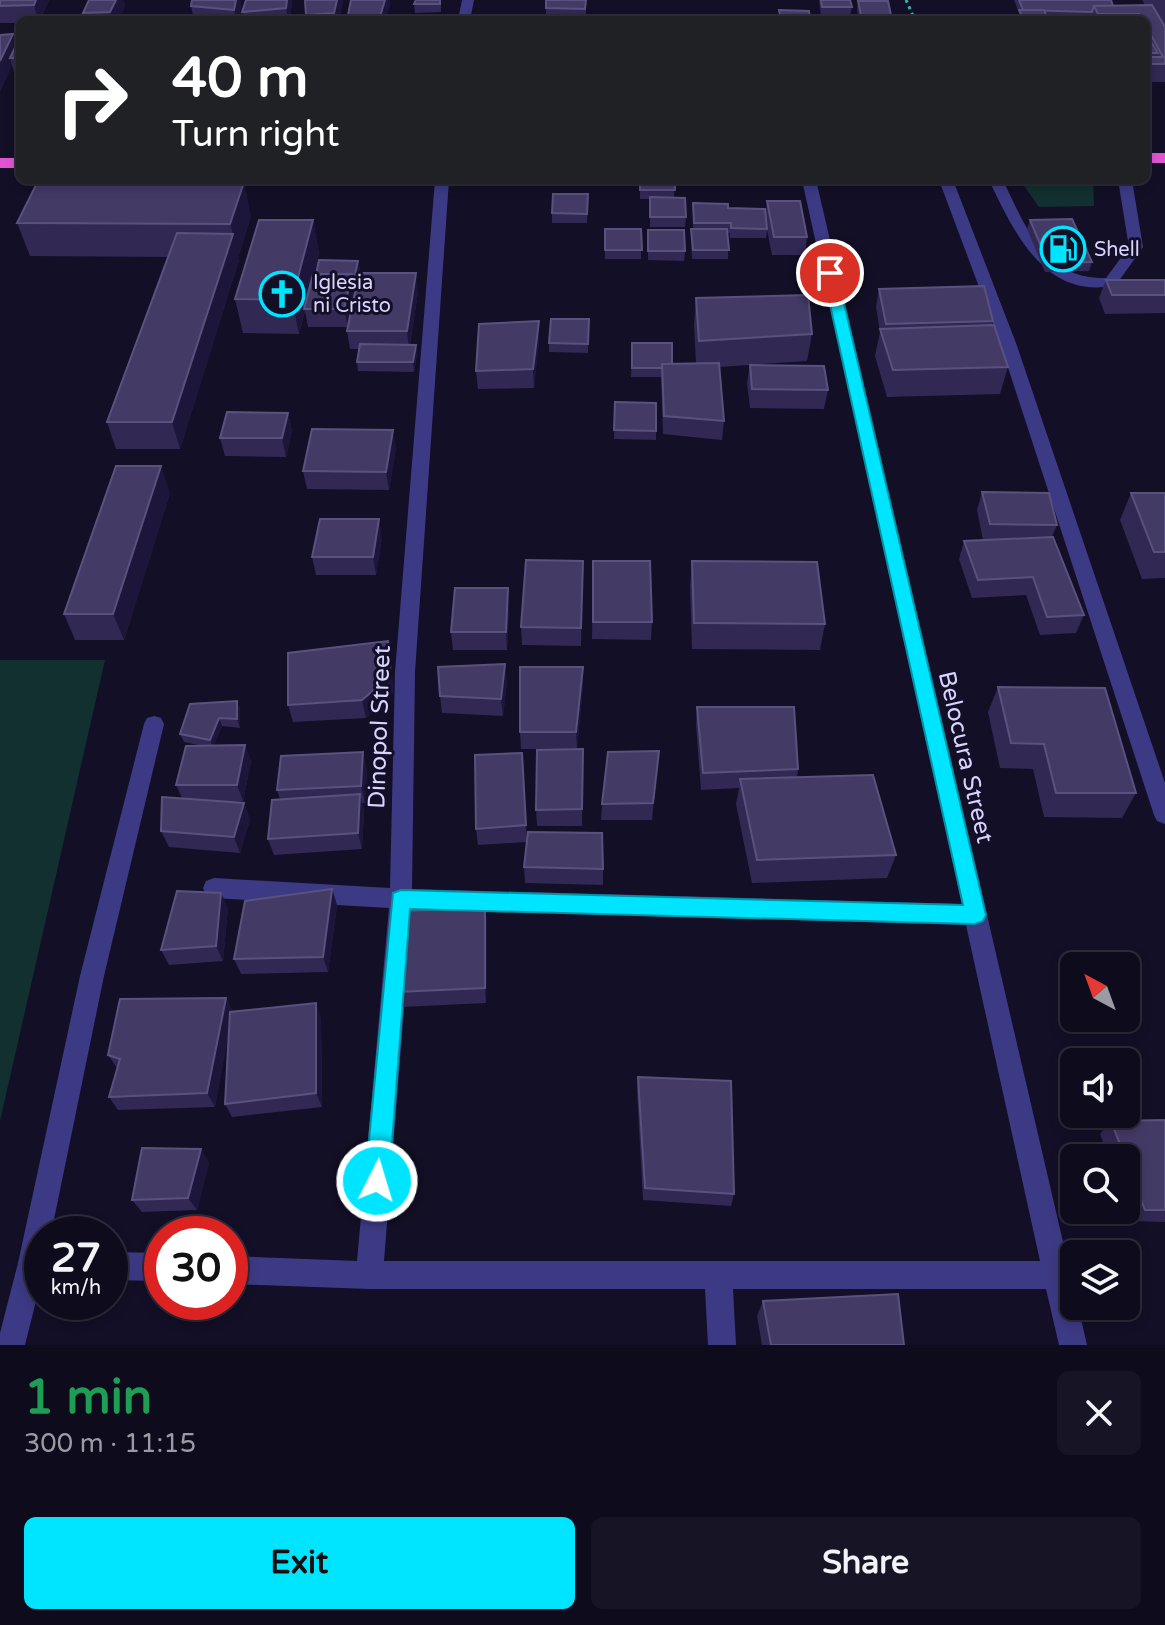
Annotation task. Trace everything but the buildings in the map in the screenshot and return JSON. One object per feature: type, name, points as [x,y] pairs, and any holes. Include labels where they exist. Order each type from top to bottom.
[{"type":"street","name":"Dinopol Street","points":[[369,1275],[401,899],[405,672],[442,184]]},
{"type":"street","name":"Belocura Street","points":[[810,184],[1073,1345]]},
{"type":"street","points":[[948,184],[1008,343],[1165,815]]},
{"type":"street","points":[[998,184],[1024,239],[1045,264],[1090,286],[1111,282],[1136,247],[1126,184]]},
{"type":"street","points":[[46,1216],[92,976],[154,724]]},
{"type":"street","points":[[214,888],[401,899],[975,915]]},
{"type":"street","points":[[248,1271],[369,1275],[1057,1275]]},
{"type":"street","points":[[718,1275],[722,1345]]},
{"type":"street","points":[[11,1345],[24,1304]]},
{"type":"green space","points":[[1023,184],[1093,184],[1094,206],[1039,207]]},
{"type":"green space","points":[[0,660],[105,660],[0,1121]]},
{"type":"place","name":"Shell","points":[[1063,249]]},
{"type":"place","name":"Iglesia ni Cristo","points":[[282,294]]},
{"type":"route","points":[[377,1181],[401,899],[975,915],[830,273]]}]
